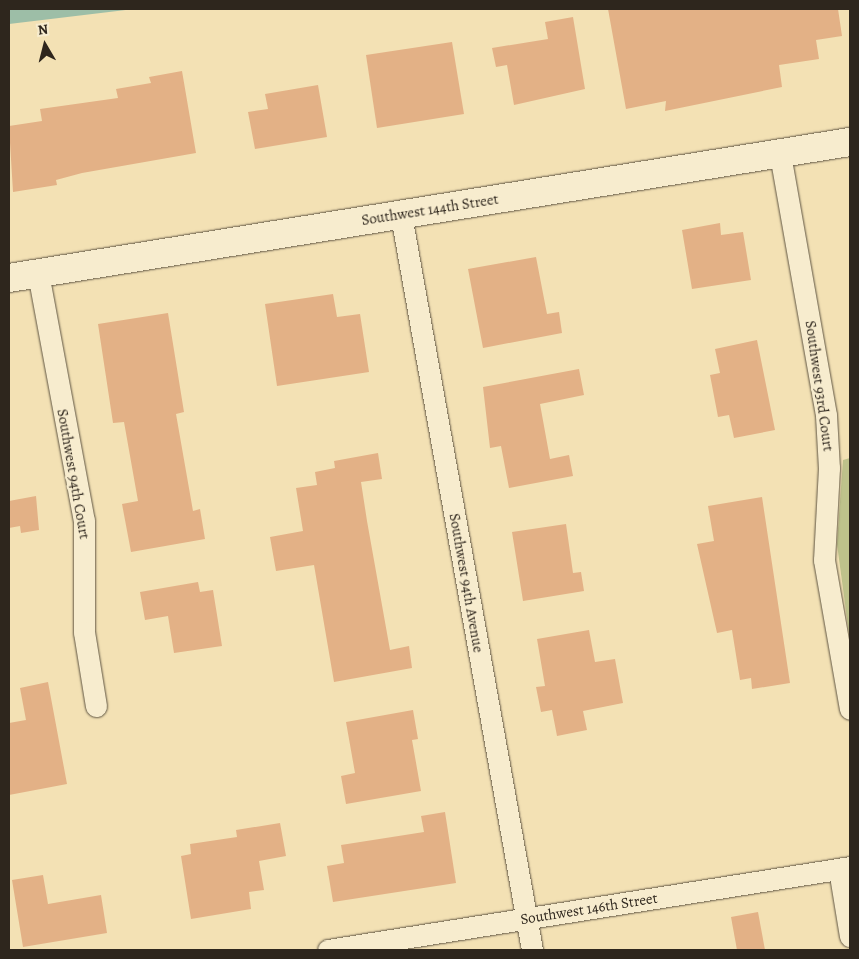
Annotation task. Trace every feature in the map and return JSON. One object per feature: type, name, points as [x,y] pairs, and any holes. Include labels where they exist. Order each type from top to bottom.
[{"type":"street","name":"Southwest 144th Street","points":[[9,278],[850,142]]},
{"type":"street","name":"Southwest 93rd Court","points":[[780,154],[826,415],[830,468],[824,560],[850,709]]},
{"type":"street","name":"Southwest 94th Avenue","points":[[401,215],[532,950]]},
{"type":"street","name":"Southwest 94th Court","points":[[38,273],[84,520],[84,632],[96,706]]},
{"type":"street","name":"Southwest 146th Street","points":[[328,950],[844,868]]},
{"type":"street","points":[[844,868],[850,936]]},
{"type":"shaded area","points":[[9,9],[134,9],[9,24]]},
{"type":"shaded area","points":[[850,458],[850,641],[837,544],[843,460]]},
{"type":"building","points":[[608,9],[838,9],[842,36],[816,40],[819,59],[779,65],[782,87],[665,111],[666,101],[626,109]]},
{"type":"building","points":[[573,17],[585,89],[514,105],[507,65],[496,67],[492,48],[548,39],[545,22]]},
{"type":"building","points":[[452,42],[464,114],[377,128],[366,55]]},
{"type":"building","points":[[182,71],[196,153],[82,173],[56,180],[57,185],[13,192],[9,126],[42,121],[40,109],[118,98],[116,89],[151,83],[149,77]]},
{"type":"building","points":[[318,85],[327,137],[255,149],[248,112],[268,109],[265,94]]},
{"type":"building","points":[[720,223],[721,235],[743,232],[751,280],[692,289],[682,230]]},
{"type":"building","points":[[536,257],[547,314],[559,312],[562,333],[483,348],[468,269]]},
{"type":"building","points":[[333,294],[337,317],[360,314],[369,372],[277,386],[265,304]]},
{"type":"building","points":[[168,313],[184,412],[176,414],[193,511],[200,509],[205,539],[131,552],[122,504],[138,501],[124,422],[113,423],[98,324]]},
{"type":"building","points":[[757,340],[775,430],[734,438],[729,415],[718,417],[710,375],[720,373],[715,349]]},
{"type":"building","points":[[579,369],[584,395],[540,404],[550,459],[569,455],[573,476],[509,488],[501,446],[490,448],[483,387]]},
{"type":"building","points":[[378,453],[382,479],[361,482],[367,521],[390,650],[409,646],[412,668],[334,682],[314,565],[276,571],[270,537],[303,531],[296,488],[317,485],[315,472],[335,468],[334,461]]},
{"type":"building","points":[[36,496],[39,530],[21,533],[20,526],[9,528],[9,501]]},
{"type":"building","points":[[762,497],[790,683],[752,689],[751,678],[740,680],[732,630],[717,633],[697,544],[714,541],[708,506]]},
{"type":"building","points":[[566,524],[573,573],[581,572],[584,591],[523,601],[512,532]]},
{"type":"building","points":[[198,582],[200,592],[213,590],[222,646],[174,653],[168,616],[145,620],[140,592]]},
{"type":"building","points":[[589,630],[595,662],[615,659],[623,703],[583,711],[587,730],[557,736],[552,710],[541,712],[536,687],[545,686],[537,639]]},
{"type":"building","points":[[48,682],[67,784],[9,795],[9,723],[26,720],[20,688]]},
{"type":"building","points":[[413,710],[418,739],[412,740],[421,791],[346,804],[341,776],[355,773],[346,722]]},
{"type":"building","points":[[445,812],[456,883],[333,902],[327,866],[344,863],[341,845],[424,832],[421,816]]},
{"type":"building","points":[[280,823],[286,856],[259,861],[264,890],[249,892],[251,909],[191,919],[181,856],[191,854],[190,844],[237,837],[236,830]]},
{"type":"building","points":[[43,875],[48,904],[101,895],[107,933],[23,947],[12,880]]},
{"type":"building","points":[[758,912],[765,950],[737,950],[731,917]]}]
